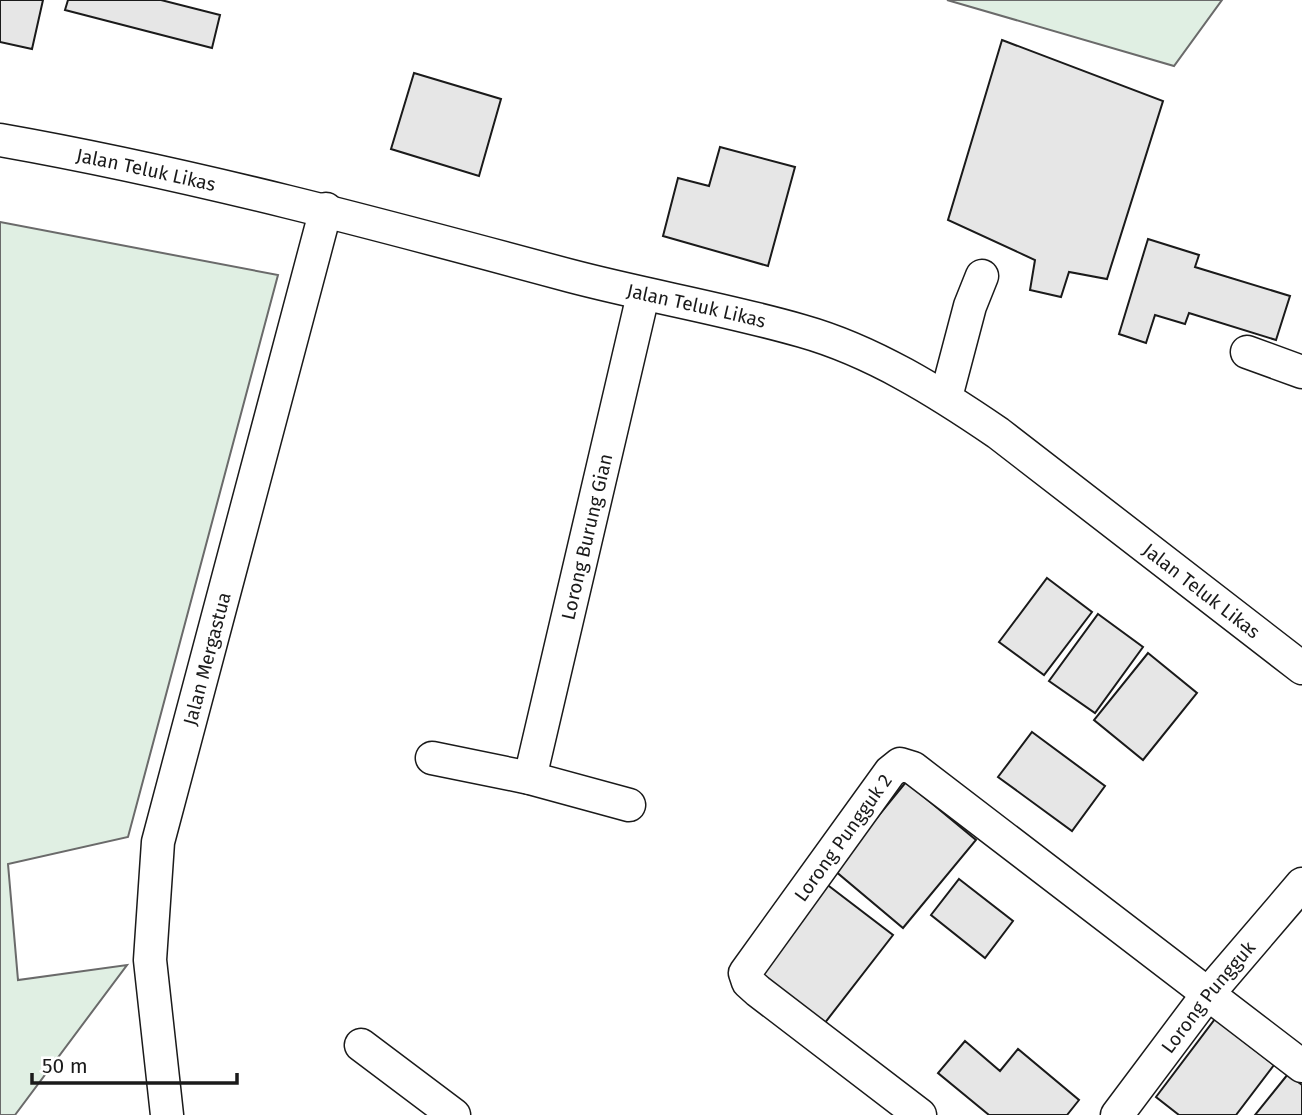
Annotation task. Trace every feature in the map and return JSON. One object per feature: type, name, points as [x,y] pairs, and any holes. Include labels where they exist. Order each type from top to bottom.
[{"type":"street","name":"Jalan Teluk Likas","points":[[0,140],[89,156],[326,209],[643,295],[804,331],[873,358],[946,397],[998,433],[1302,668]]},
{"type":"street","name":"Jalan Mergastua","points":[[167,1115],[150,960],[158,842],[326,209]]},
{"type":"street","points":[[946,397],[982,276]]},
{"type":"street","name":"Lorong Burung Gian","points":[[530,778],[643,295]]},
{"type":"street","points":[[1247,352],[1302,372]]},
{"type":"street","points":[[432,758],[530,778],[629,805]]},
{"type":"street","name":"Lorong Pungguk 2","points":[[920,1115],[758,991],[748,982],[745,973],[882,783],[900,764],[913,768],[1206,995]]},
{"type":"street","name":"Lorong Pungguk","points":[[1117,1115],[1206,995],[1302,884]]},
{"type":"street","points":[[1206,995],[1302,1066]]},
{"type":"street","points":[[361,1045],[454,1115]]},
{"type":"green space","points":[[947,0],[1222,0],[1174,66]]},
{"type":"green space","points":[[0,222],[278,275],[128,837],[8,864],[18,980],[127,965],[15,1115],[0,1115]]},
{"type":"building","points":[[0,0],[43,0],[32,49],[0,42]]},
{"type":"building","points":[[68,0],[161,0],[220,15],[212,48],[65,10]]},
{"type":"building","points":[[1002,40],[1163,101],[1107,279],[1069,272],[1061,297],[1030,290],[1035,260],[948,220]]},
{"type":"building","points":[[414,73],[501,99],[479,176],[391,149]]},
{"type":"building","points":[[720,147],[795,167],[768,266],[663,236],[678,178],[709,186]]},
{"type":"building","points":[[1148,239],[1199,255],[1195,267],[1290,296],[1276,340],[1189,313],[1185,324],[1155,315],[1146,343],[1119,334]]},
{"type":"building","points":[[1047,578],[1092,612],[1044,675],[999,642]]},
{"type":"building","points":[[1098,614],[1143,647],[1095,713],[1049,681]]},
{"type":"building","points":[[1148,653],[1197,693],[1143,760],[1094,720]]},
{"type":"building","points":[[1032,732],[1105,786],[1072,831],[998,777]]},
{"type":"building","points":[[906,782],[976,840],[903,928],[834,870]]},
{"type":"building","points":[[959,879],[1013,921],[985,958],[931,915]]},
{"type":"building","points":[[825,883],[893,935],[824,1024],[756,971]]},
{"type":"building","points":[[1215,1019],[1274,1065],[1236,1115],[1179,1115],[1156,1097]]},
{"type":"building","points":[[965,1041],[1000,1071],[1018,1049],[1079,1100],[1067,1115],[989,1115],[938,1073]]},
{"type":"building","points":[[1288,1074],[1302,1085],[1302,1115],[1255,1115]]}]
